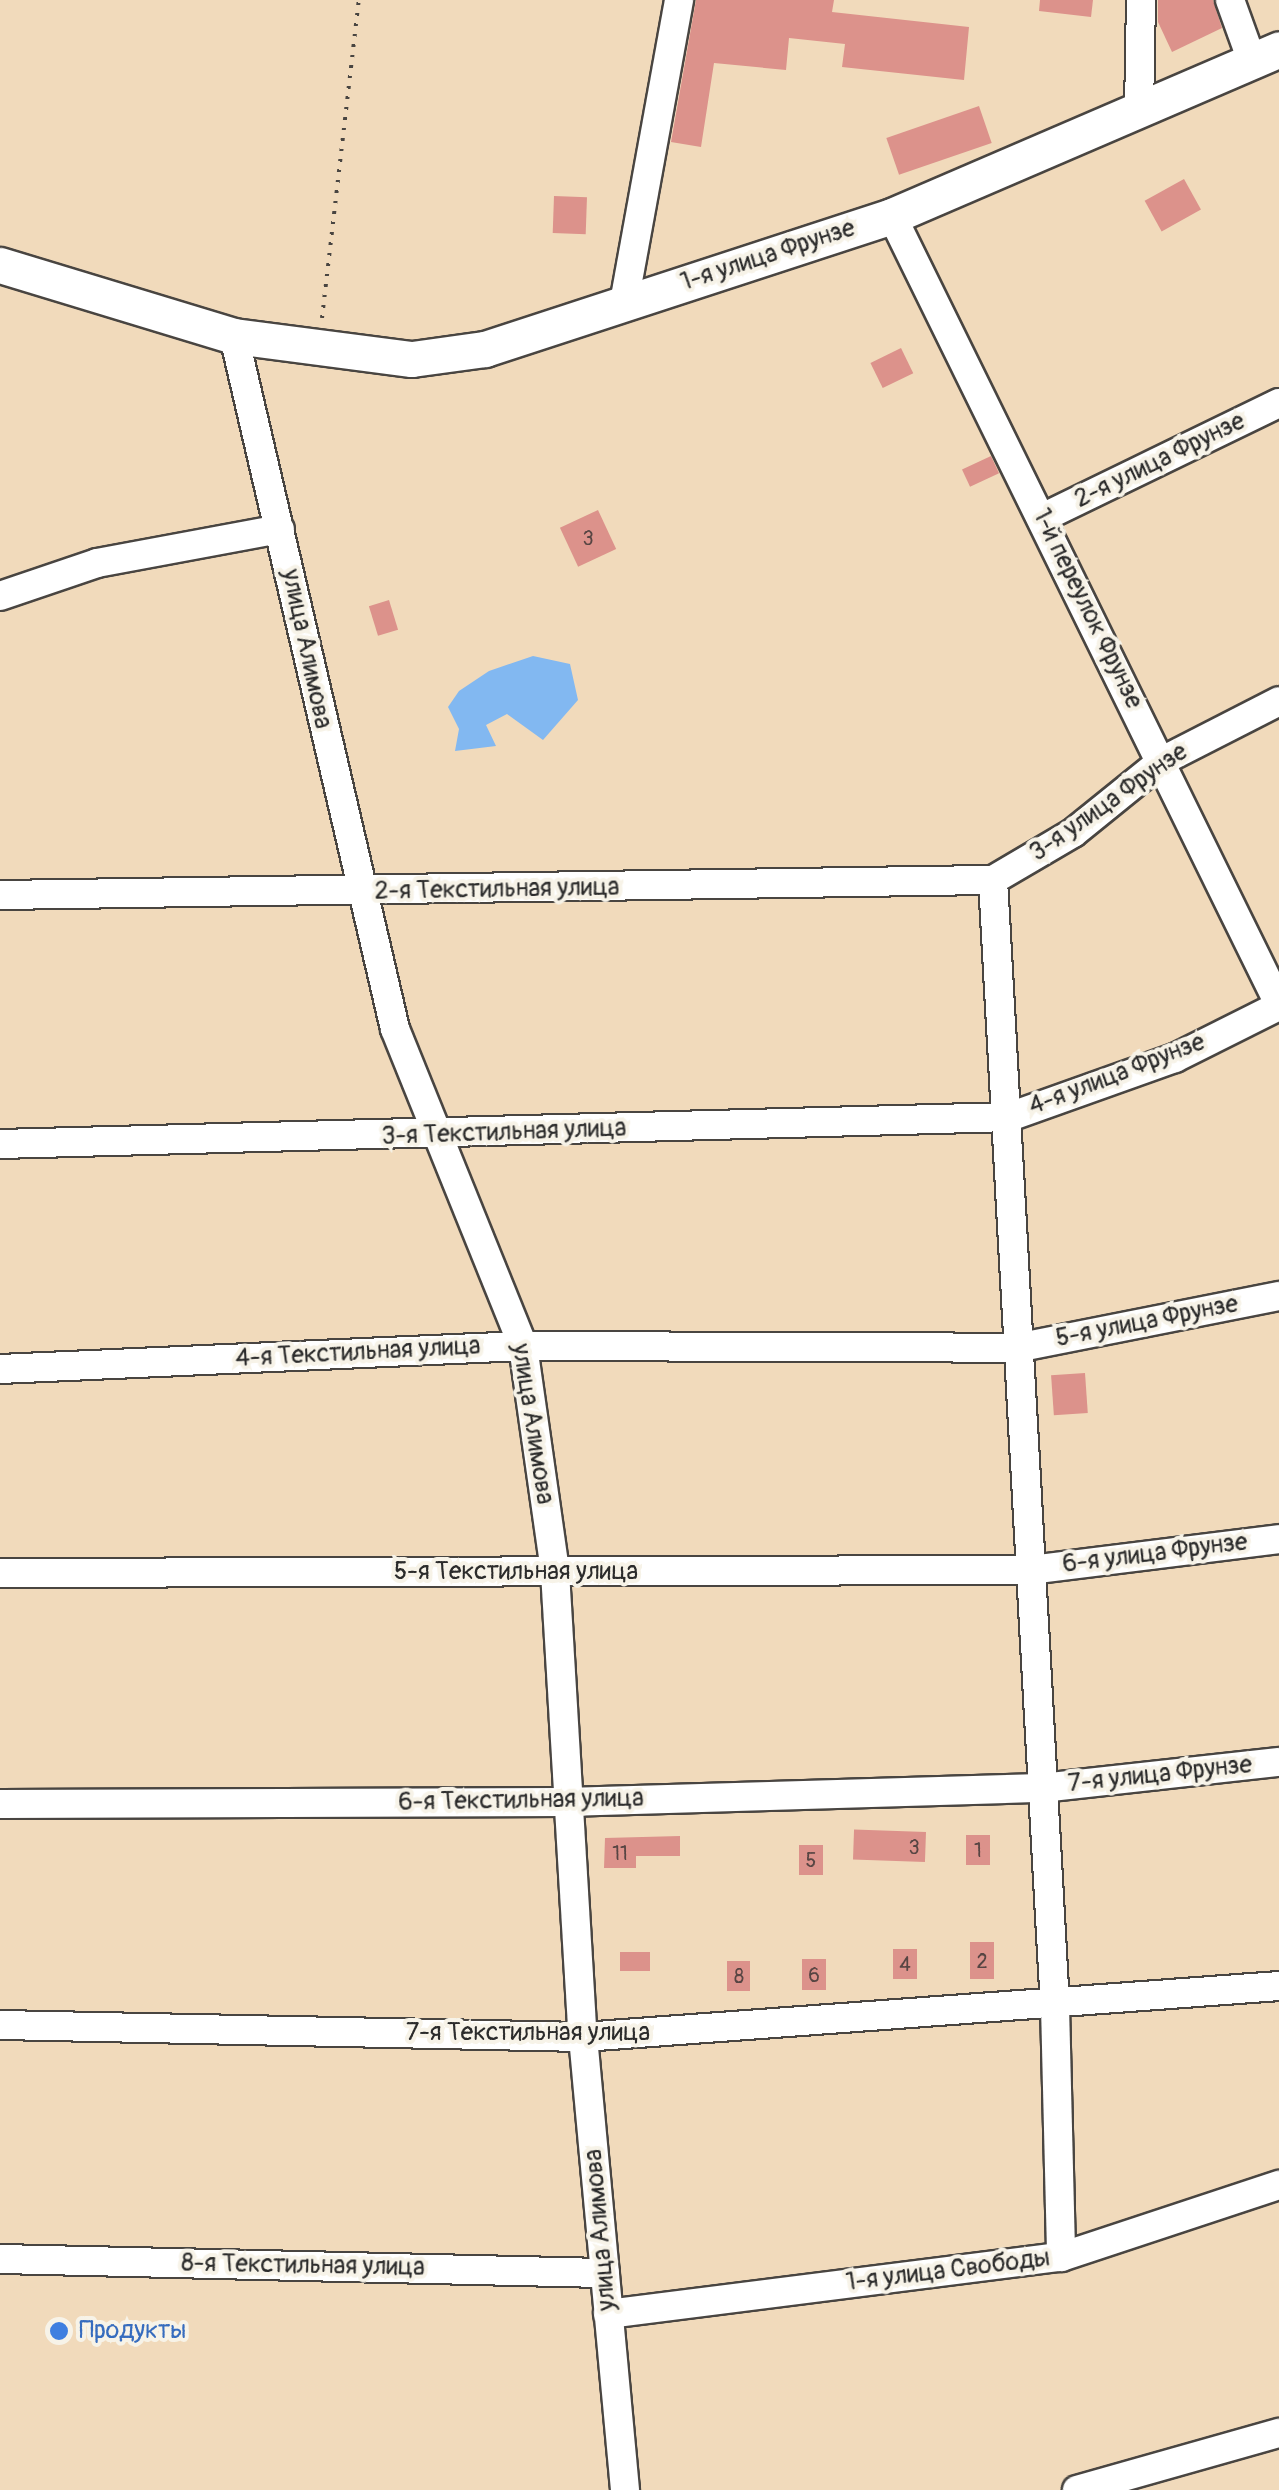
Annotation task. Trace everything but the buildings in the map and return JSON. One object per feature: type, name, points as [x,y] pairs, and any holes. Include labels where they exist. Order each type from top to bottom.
[{"type":"main road","name":"1-я улица Фрунзе","points":[[0,265],[234,336],[412,359],[485,349],[892,216],[1265,55]]},
{"type":"street","points":[[624,303],[679,0]]},
{"type":"street","points":[[1139,112],[1140,0]]},
{"type":"street","points":[[1230,0],[1265,55]]},
{"type":"street","name":"1-й переулок Фрунзе","points":[[892,216],[1279,1005]]},
{"type":"street","name":"улица Алимова","points":[[234,336],[359,893],[395,1029],[523,1346],[555,1572],[583,2038],[624,2490]]},
{"type":"street","name":"2-я улица Фрунзе","points":[[1042,518],[1279,403]]},
{"type":"street","points":[[0,596],[97,563],[280,529]]},
{"type":"street","name":"3-я улица Фрунзе","points":[[994,880],[1074,833],[1162,761],[1279,701]]},
{"type":"street","points":[[994,880],[1009,1116],[1016,1348],[1055,2006],[1061,2257]]},
{"type":"street","name":"2-я Текстильная улица","points":[[0,896],[994,880]]},
{"type":"street","name":"4-я улица Фрунзе","points":[[1009,1116],[1174,1058],[1279,1005]]},
{"type":"street","name":"3-я Текстильная улица","points":[[0,1144],[436,1136],[1009,1116]]},
{"type":"street","name":"5-я улица Фрунзе","points":[[1016,1348],[1279,1296]]},
{"type":"street","name":"4-я Текстильная улица","points":[[0,1369],[523,1346],[1016,1348]]},
{"type":"street","name":"6-я улица Фрунзе","points":[[1031,1570],[1279,1540]]},
{"type":"street","name":"5-я Текстильная улица","points":[[0,1573],[1031,1570]]},
{"type":"street","name":"7-я улица Фрунзе","points":[[1042,1788],[1279,1762]]},
{"type":"street","name":"6-я Текстильная улица","points":[[0,1804],[566,1802],[1042,1788]]},
{"type":"street","name":"7-я Текстильная улица","points":[[0,2025],[583,2038],[1055,2006],[1279,1986]]},
{"type":"street","name":"1-я улица Свободы","points":[[608,2314],[1061,2257],[1279,2185]]},
{"type":"street","name":"8-я Текстильная улица","points":[[0,2259],[606,2273]]},
{"type":"street","points":[[1077,2490],[1279,2433]]},
{"type":"path","points":[[319,350],[359,0]]},
{"type":"water","points":[[533,656],[570,664],[578,700],[543,740],[507,714],[486,725],[496,746],[455,751],[459,729],[448,707],[459,691],[489,671]]},
{"type":"place","name":"Продукты","points":[[59,2331]]}]
